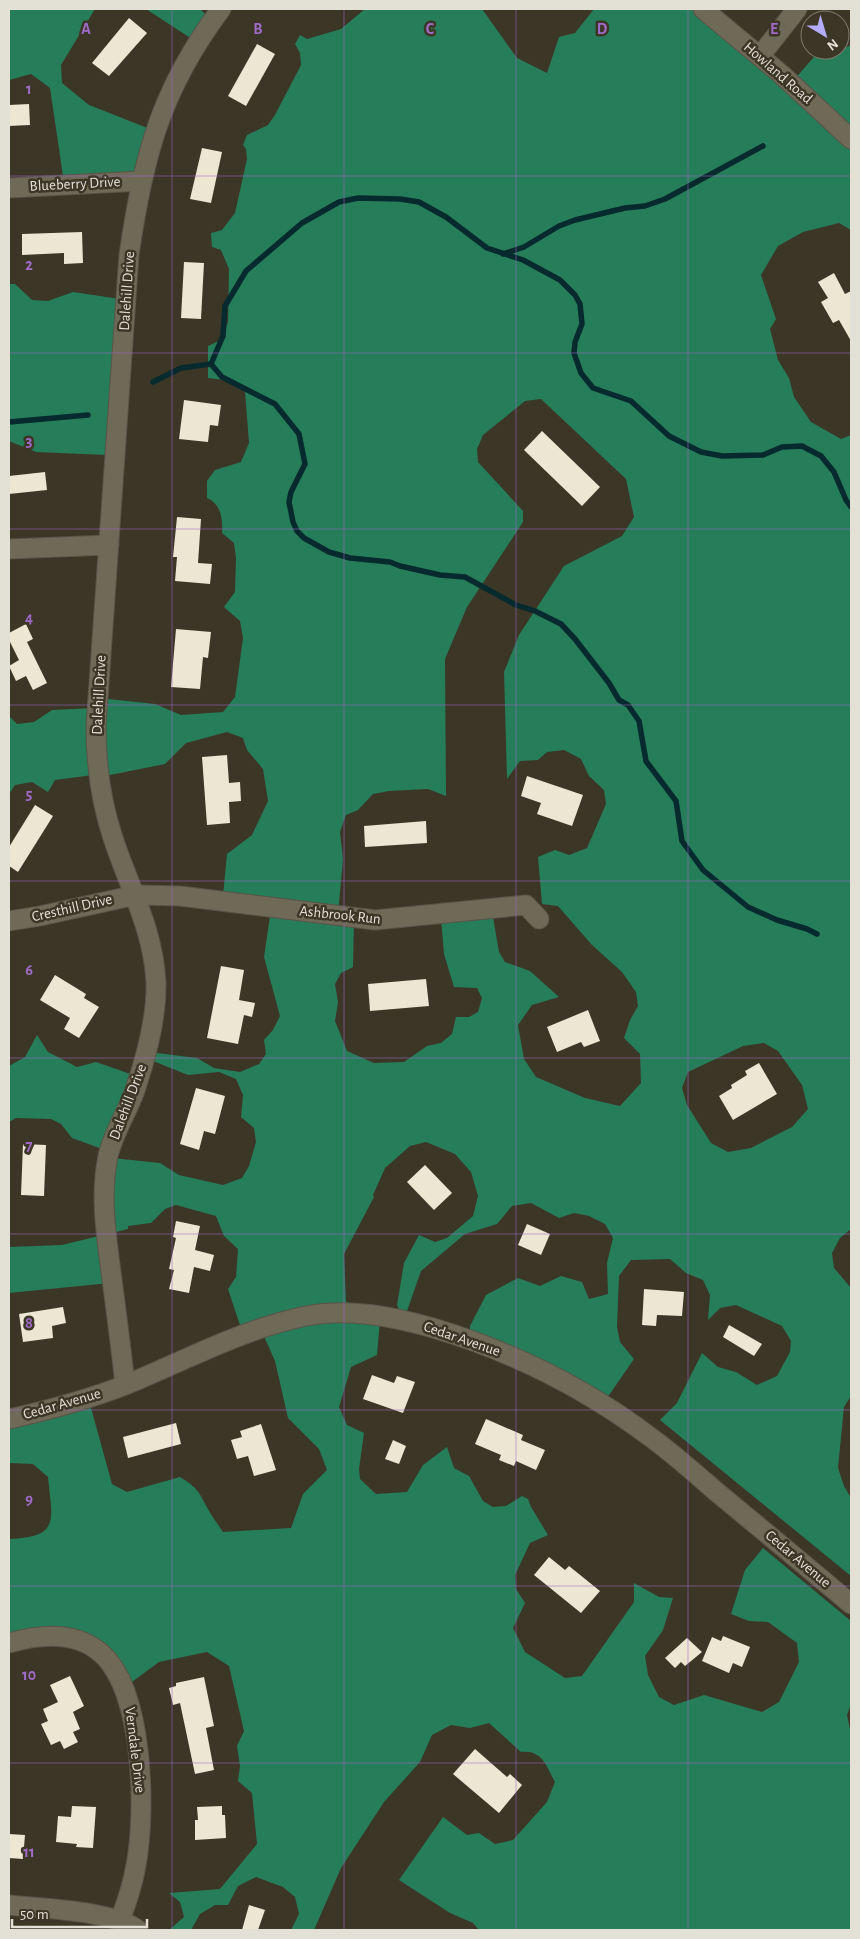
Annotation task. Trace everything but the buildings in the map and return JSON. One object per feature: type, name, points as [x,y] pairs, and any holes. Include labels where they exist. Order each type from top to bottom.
[{"type":"street","name":"Dalehill Drive","points":[[125,1385],[106,1228],[104,1190],[109,1154],[146,1055],[154,1010],[156,984],[154,960],[149,937],[136,895],[113,838],[99,782],[96,755],[96,726],[129,255],[141,181],[158,122],[174,84],[192,51],[221,9]]},
{"type":"street","name":"Howland Road","points":[[703,9],[760,56],[851,140]]},
{"type":"street","points":[[760,56],[797,9]]},
{"type":"street","name":"Blueberry Drive","points":[[9,188],[141,181]]},
{"type":"street","points":[[9,549],[109,545]]},
{"type":"street","name":"Ashbrook Run","points":[[136,895],[180,896],[374,920],[526,905],[539,919]]},
{"type":"street","name":"Cresthill Drive","points":[[9,921],[136,895]]},
{"type":"street","name":"Cedar Avenue","points":[[9,1419],[71,1403],[125,1385],[237,1337],[306,1316],[341,1312],[377,1315],[407,1321],[466,1338],[522,1361],[576,1389],[616,1413],[654,1439],[851,1604]]},
{"type":"street","name":"Verndale Drive","points":[[9,1643],[47,1636],[70,1637],[86,1643],[102,1654],[125,1689],[131,1710],[138,1752],[141,1831],[132,1886],[120,1920]]},
{"type":"street","points":[[9,1905],[104,1916],[120,1920],[138,1930]]},
{"type":"green space","points":[[9,9],[95,9],[61,65],[62,83],[89,105],[150,129],[139,172],[63,176],[50,88],[31,74],[9,80]]},
{"type":"green space","points":[[146,9],[200,9],[208,17],[192,39]]},
{"type":"green space","points":[[365,9],[482,9],[517,58],[547,73],[559,37],[575,33],[594,9],[703,9],[793,81],[811,60],[850,60],[851,45],[851,230],[839,223],[803,232],[778,246],[761,275],[776,319],[770,329],[778,360],[789,378],[794,397],[811,422],[841,439],[851,435],[851,1229],[840,1238],[832,1253],[834,1268],[851,1288],[851,1396],[844,1407],[838,1468],[844,1486],[851,1498],[851,1576],[660,1420],[677,1403],[702,1353],[718,1367],[736,1372],[757,1385],[777,1376],[790,1352],[791,1341],[782,1326],[736,1305],[720,1308],[708,1320],[710,1295],[703,1280],[686,1273],[670,1259],[631,1260],[619,1276],[617,1327],[620,1342],[634,1359],[605,1401],[470,1333],[470,1326],[486,1295],[518,1278],[540,1286],[561,1276],[582,1282],[589,1299],[608,1294],[607,1263],[613,1238],[605,1224],[589,1216],[574,1213],[559,1218],[531,1203],[512,1206],[497,1224],[465,1234],[421,1271],[407,1311],[400,1312],[397,1305],[404,1263],[419,1235],[435,1242],[447,1238],[473,1216],[478,1196],[471,1172],[455,1154],[426,1142],[410,1146],[385,1168],[373,1195],[374,1197],[344,1254],[346,1302],[381,1309],[377,1355],[351,1367],[339,1407],[347,1425],[364,1433],[359,1469],[360,1479],[376,1494],[407,1492],[423,1465],[447,1447],[454,1468],[469,1476],[483,1501],[493,1507],[506,1506],[522,1496],[528,1499],[548,1535],[530,1543],[515,1575],[516,1589],[525,1603],[513,1628],[525,1652],[565,1678],[582,1676],[634,1602],[634,1583],[659,1597],[673,1598],[663,1630],[645,1656],[648,1675],[659,1697],[674,1705],[704,1695],[762,1712],[779,1702],[799,1662],[797,1643],[768,1622],[749,1621],[731,1614],[745,1570],[763,1548],[851,1621],[851,1704],[847,1715],[851,1734],[851,1930],[479,1930],[473,1923],[450,1913],[399,1880],[443,1817],[467,1835],[479,1833],[495,1844],[513,1840],[547,1802],[555,1782],[543,1760],[534,1754],[521,1752],[489,1723],[470,1728],[451,1725],[432,1735],[420,1762],[384,1802],[341,1868],[314,1930],[291,1930],[299,1914],[295,1897],[283,1887],[256,1877],[238,1886],[228,1905],[215,1905],[200,1914],[191,1930],[169,1930],[184,1917],[180,1902],[169,1893],[220,1889],[257,1844],[252,1793],[238,1781],[240,1766],[237,1746],[244,1731],[229,1666],[207,1652],[159,1662],[125,1687],[105,1654],[9,1636],[9,1539],[38,1535],[45,1530],[51,1515],[51,1505],[48,1477],[33,1464],[9,1463],[9,1413],[88,1397],[112,1484],[127,1492],[180,1477],[197,1490],[223,1532],[291,1528],[303,1494],[327,1470],[319,1449],[288,1418],[275,1361],[259,1325],[241,1328],[228,1289],[236,1277],[238,1249],[224,1236],[216,1216],[176,1205],[165,1209],[151,1223],[128,1226],[128,1229],[108,1234],[110,1283],[9,1293],[9,1247],[62,1245],[107,1234],[112,1158],[160,1163],[179,1175],[223,1185],[242,1178],[249,1166],[256,1142],[254,1128],[241,1117],[243,1095],[236,1079],[219,1072],[188,1075],[148,1059],[149,1052],[197,1058],[214,1068],[240,1072],[259,1064],[266,1054],[264,1040],[273,1030],[280,1016],[264,957],[271,909],[223,896],[227,854],[252,835],[268,801],[263,769],[247,750],[243,738],[227,732],[186,743],[165,764],[100,777],[93,775],[55,780],[48,792],[32,782],[15,785],[9,794],[9,716],[17,724],[34,722],[52,710],[95,708],[99,698],[155,704],[181,715],[223,712],[235,697],[243,638],[240,621],[224,607],[235,592],[236,558],[234,543],[222,533],[220,512],[215,504],[207,498],[207,481],[215,470],[241,462],[249,443],[245,392],[233,381],[208,378],[208,346],[221,340],[228,322],[229,269],[221,250],[212,247],[211,233],[222,230],[235,213],[247,159],[246,149],[243,145],[247,135],[268,125],[275,115],[301,65],[300,53],[295,44],[300,35],[307,39],[341,29]],"holes":[[[541,399],[626,479],[634,517],[622,536],[564,566],[519,635],[504,672],[507,779],[520,761],[538,760],[547,752],[564,750],[581,759],[589,776],[604,790],[606,804],[587,848],[569,855],[555,850],[538,857],[542,904],[558,906],[592,945],[622,972],[636,992],[638,1006],[630,1020],[624,1038],[640,1054],[641,1083],[620,1106],[585,1098],[536,1077],[524,1059],[518,1025],[532,1005],[559,997],[530,971],[505,962],[499,952],[492,911],[441,918],[444,954],[454,987],[477,988],[482,998],[478,1012],[469,1017],[456,1017],[452,1034],[441,1043],[427,1046],[404,1062],[374,1063],[347,1051],[335,1021],[338,1002],[335,984],[341,973],[353,967],[354,919],[338,914],[343,859],[340,832],[346,815],[358,810],[373,794],[389,791],[428,789],[446,796],[445,659],[467,607],[523,522],[523,511],[478,462],[477,449],[483,435],[525,401]],[[764,1043],[778,1051],[802,1085],[808,1109],[792,1127],[751,1148],[728,1152],[711,1143],[687,1105],[682,1088],[688,1072],[743,1046]]]},
{"type":"green space","points":[[9,284],[15,284],[32,300],[48,301],[73,292],[120,299],[107,455],[36,452],[9,441]]},
{"type":"green space","points":[[37,1035],[48,1052],[77,1067],[96,1062],[139,1077],[105,1150],[72,1138],[61,1124],[51,1119],[16,1118],[9,1122],[9,1066],[25,1057]]},
{"type":"waterway","points":[[503,254],[524,247],[559,226],[575,220],[625,208],[645,206],[665,199],[763,146]]},
{"type":"waterway","points":[[153,382],[181,368],[211,364],[223,336],[225,306],[246,271],[302,223],[339,202],[358,198],[400,199],[419,202],[446,217],[487,248],[523,260],[560,280],[575,295],[580,304],[582,324],[575,342],[574,353],[581,373],[593,388],[631,401],[669,436],[701,452],[722,456],[763,455],[782,447],[802,446],[821,456],[834,472],[851,507]]},
{"type":"waterway","points":[[211,364],[222,377],[275,404],[299,434],[305,464],[291,492],[289,502],[293,522],[297,531],[304,538],[329,552],[350,558],[390,562],[440,575],[465,577],[516,605],[535,611],[561,624],[609,683],[619,700],[628,705],[639,721],[646,761],[676,801],[682,841],[703,870],[748,907],[777,920],[817,934]]},
{"type":"waterway","points":[[9,422],[88,415]]}]
